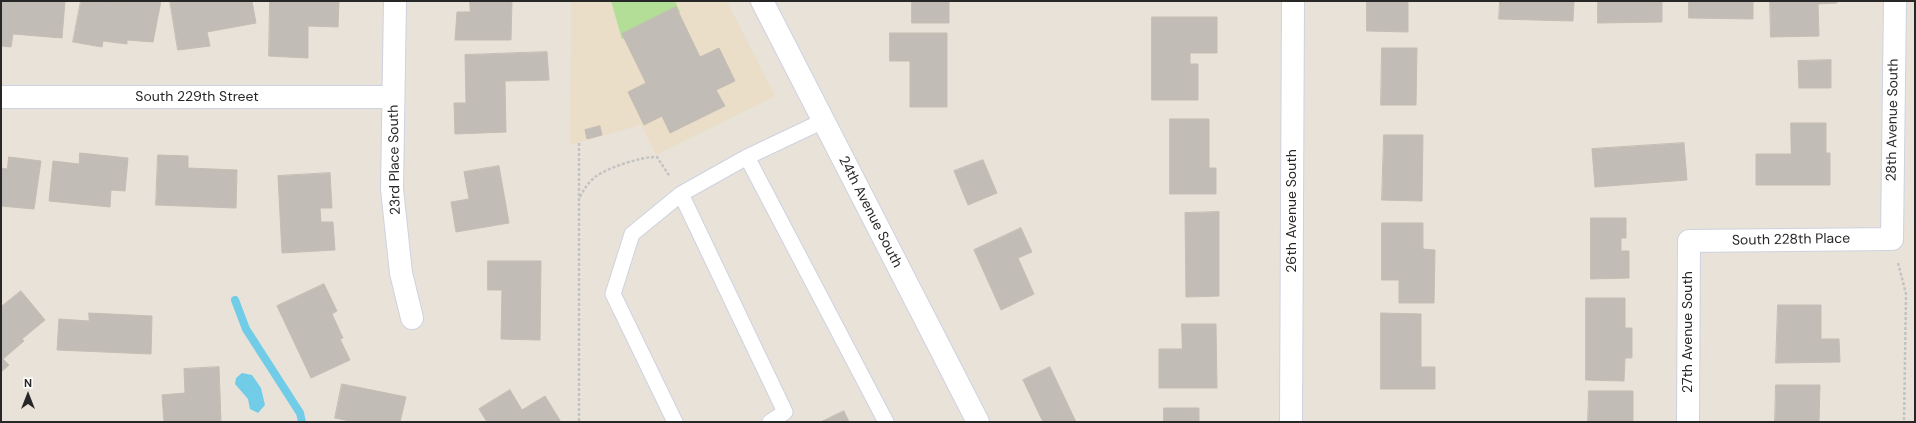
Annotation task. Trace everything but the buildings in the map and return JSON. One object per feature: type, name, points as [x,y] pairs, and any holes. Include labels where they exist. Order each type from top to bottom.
[{"type":"street","name":"23rd Place South","points":[[395,1],[392,188],[401,273],[412,318]]},
{"type":"street","name":"24th Avenue South","points":[[762,1],[978,422]]},
{"type":"street","name":"26th Avenue South","points":[[1291,422],[1293,1]]},
{"type":"street","name":"28th Avenue South","points":[[1892,239],[1895,1]]},
{"type":"street","name":"South 229th Street","points":[[1,97],[393,97]]},
{"type":"street","name":"South 228th Place","points":[[1689,241],[1892,239]]},
{"type":"street","name":"27th Avenue South","points":[[1688,422],[1689,241]]},
{"type":"lane","points":[[675,422],[613,294],[632,234],[681,194],[747,157],[823,121]]},
{"type":"lane","points":[[747,157],[886,422]]},
{"type":"lane","points":[[681,194],[785,412],[770,422]]},
{"type":"path","points":[[580,143],[580,422]]},
{"type":"path","points":[[580,197],[587,184],[596,176],[629,162],[648,156],[657,157],[681,194]]},
{"type":"path","points":[[1892,239],[1906,294],[1904,422]]},
{"type":"shaded area","points":[[571,1],[727,1],[775,96],[656,155],[641,125],[570,145]]},
{"type":"green space","points":[[611,1],[675,1],[680,12],[622,39]]},
{"type":"water","points":[[242,373],[252,375],[261,388],[265,405],[258,413],[250,409],[248,399],[235,384],[236,378]]},
{"type":"waterway","points":[[235,300],[246,329],[300,413],[302,422]]}]
